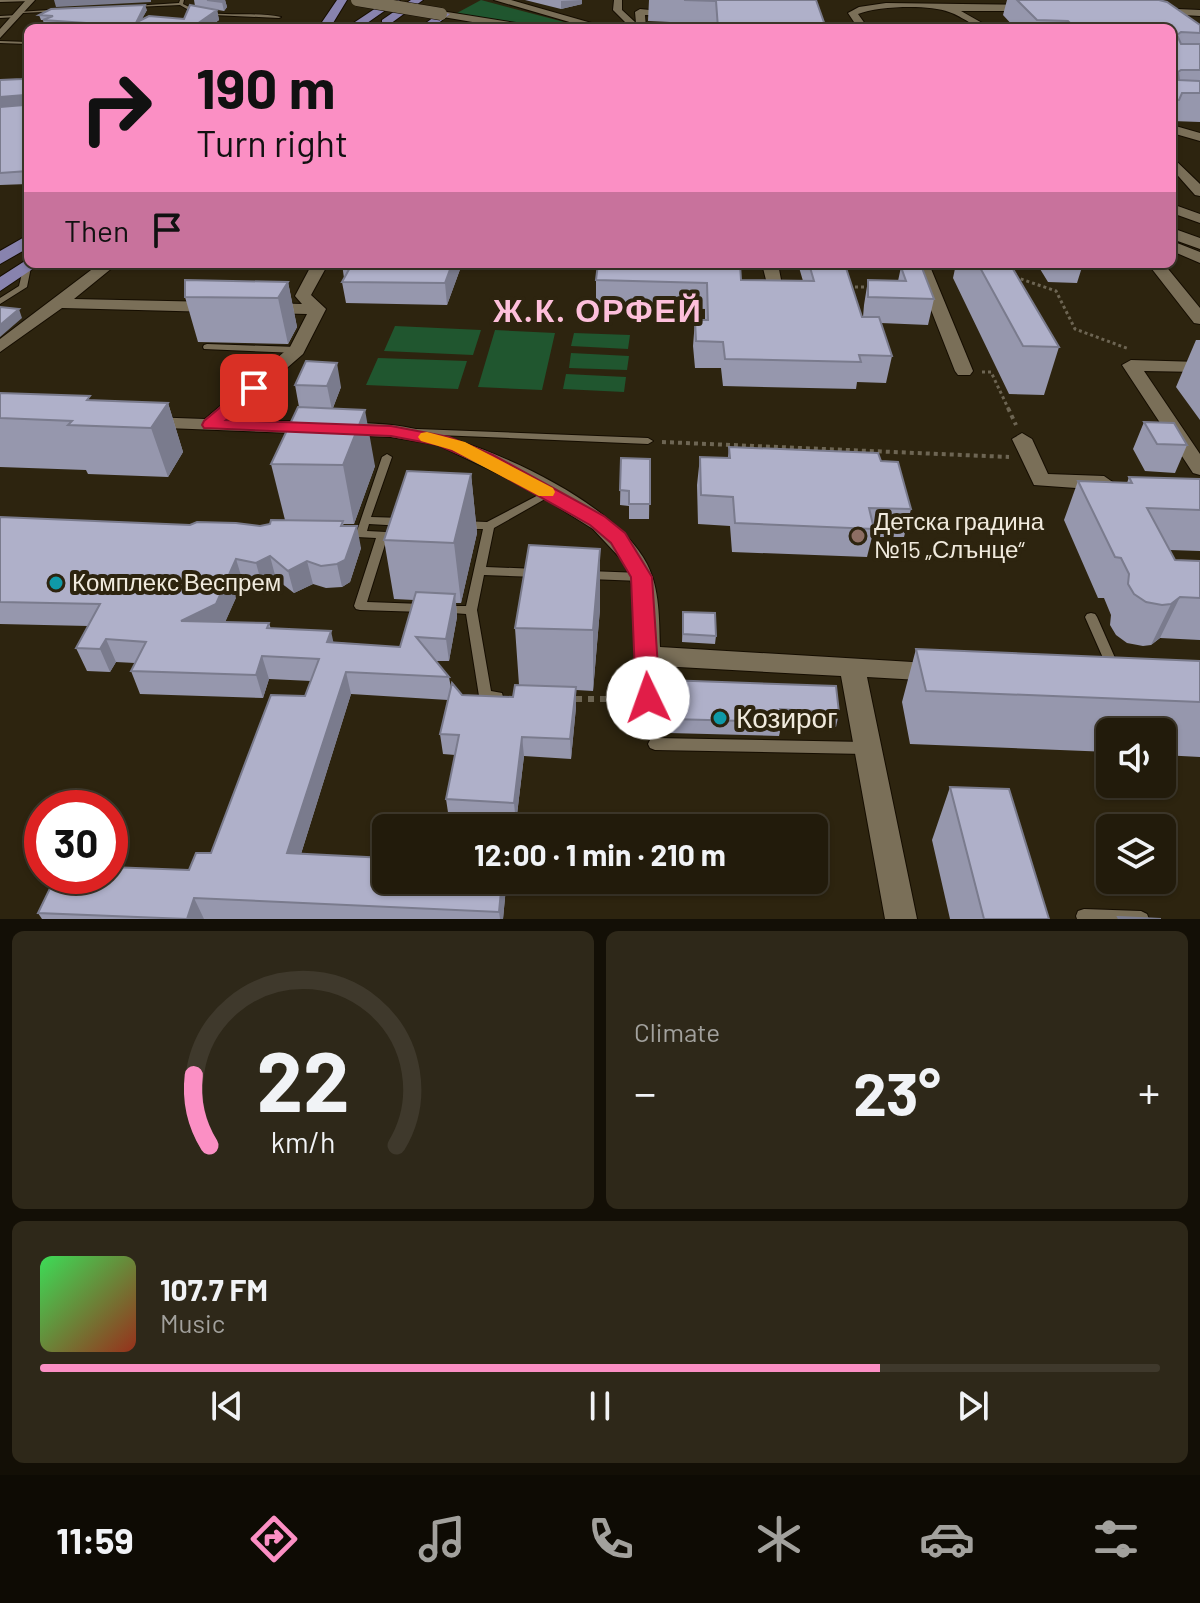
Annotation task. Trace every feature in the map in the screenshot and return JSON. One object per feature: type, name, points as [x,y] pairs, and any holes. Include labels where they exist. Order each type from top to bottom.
[{"type":"main road","points":[[328,23],[342,0]]},
{"type":"main road","points":[[357,0],[504,24]]},
{"type":"main road","points":[[358,24],[395,0]]},
{"type":"main road","points":[[384,24],[418,0]]},
{"type":"main road","points":[[499,0],[588,24]]},
{"type":"main road","points":[[430,24],[458,7]]},
{"type":"main road","points":[[1176,222],[1200,231]]},
{"type":"main road","points":[[1176,235],[1200,244]]},
{"type":"main road","points":[[0,259],[24,243]]},
{"type":"main road","points":[[0,285],[25,268]]},
{"type":"street","points":[[0,35],[31,0]]},
{"type":"street","points":[[618,0],[617,10],[632,24]]},
{"type":"street","points":[[860,24],[853,13],[858,9],[880,6],[1049,8]]},
{"type":"street","points":[[639,24],[640,12],[684,10],[655,7]]},
{"type":"street","points":[[949,8],[979,24]]},
{"type":"street","points":[[1149,11],[1200,13]]},
{"type":"street","points":[[1176,130],[1200,139]]},
{"type":"street","points":[[1176,141],[1200,139]]},
{"type":"street","points":[[1176,165],[1200,192]]},
{"type":"street","points":[[1176,210],[1200,219]]},
{"type":"street","points":[[1176,247],[1200,258]]},
{"type":"street","points":[[0,347],[104,268]]},
{"type":"street","points":[[318,268],[303,296],[318,309]]},
{"type":"street","points":[[771,268],[774,285]]},
{"type":"street","points":[[923,268],[964,371]]},
{"type":"street","points":[[1159,268],[1200,319]]},
{"type":"street","points":[[58,303],[318,309]]},
{"type":"street","points":[[210,425],[297,350],[318,309]]},
{"type":"street","points":[[1200,367],[1131,365],[1200,469]]},
{"type":"street","points":[[135,422],[391,431],[459,446],[548,493],[597,521],[618,538],[641,577],[648,698]]},
{"type":"street","points":[[1022,439],[1041,480],[1120,484]]},
{"type":"street","points":[[646,656],[962,673]]},
{"type":"street","points":[[852,667],[901,919]]},
{"type":"street","points":[[1087,679],[1125,680]]},
{"type":"lane","points":[[0,1],[31,0]]},
{"type":"lane","points":[[124,7],[182,2],[184,8],[198,12],[279,17]]},
{"type":"lane","points":[[0,17],[66,9]]},
{"type":"lane","points":[[0,42],[24,43]]},
{"type":"lane","points":[[0,302],[23,287],[28,268]]},
{"type":"lane","points":[[207,347],[297,350]]},
{"type":"lane","points":[[391,431],[648,441]]},
{"type":"lane","points":[[357,529],[387,457]]},
{"type":"lane","points":[[443,524],[489,526],[548,493]]},
{"type":"lane","points":[[357,529],[412,522]]},
{"type":"lane","points":[[489,526],[471,610],[485,696],[515,697]]},
{"type":"lane","points":[[357,529],[383,535],[360,606],[471,610]]},
{"type":"lane","points":[[479,571],[553,573]]},
{"type":"lane","points":[[582,575],[641,577]]},
{"type":"lane","points":[[1091,617],[1125,680]]},
{"type":"lane","points":[[655,744],[868,748]]},
{"type":"lane","points":[[1085,919],[1084,916],[1141,919]]},
{"type":"path","points":[[1002,277],[1017,277],[1056,291],[1075,329],[1134,351]]},
{"type":"path","points":[[837,287],[868,287]]},
{"type":"path","points":[[964,371],[991,372],[1022,439]]},
{"type":"path","points":[[648,441],[1031,458]]},
{"type":"path","points":[[576,699],[648,698]]},
{"type":"green space","points":[[481,0],[572,24],[518,24],[457,13]]},
{"type":"green space","points":[[395,326],[481,330],[473,355],[384,351]]},
{"type":"green space","points":[[495,330],[555,333],[542,390],[478,387]]},
{"type":"green space","points":[[574,333],[630,335],[628,349],[571,346]]},
{"type":"green space","points":[[571,353],[629,356],[627,370],[569,368]]},
{"type":"green space","points":[[378,358],[467,361],[458,389],[366,385]]},
{"type":"green space","points":[[566,374],[626,377],[624,392],[563,389]]},
{"type":"building","points":[[684,0],[816,0],[825,24],[718,24],[716,1]]},
{"type":"building","points":[[1017,0],[1167,2],[1200,25],[1200,33],[1181,32],[1177,35],[1181,44],[1200,44],[1200,70],[1178,72],[1179,80],[1200,81],[1200,93],[1182,93],[1176,100],[1176,24],[1071,24],[1068,21],[1037,20]]},
{"type":"building","points":[[145,5],[134,24],[43,20],[53,16],[39,15],[51,9]]},
{"type":"building","points":[[190,5],[217,10],[200,22],[230,24],[133,24],[149,16],[184,19]]},
{"type":"building","points":[[22,79],[24,95],[0,97],[0,80]]},
{"type":"building","points":[[24,105],[24,171],[0,173],[0,107]]},
{"type":"building","points":[[350,268],[451,268],[445,283],[342,282]]},
{"type":"building","points":[[598,268],[740,268],[741,280],[814,281],[810,268],[846,268],[862,317],[879,317],[892,356],[859,355],[861,362],[725,359],[723,342],[696,341],[695,320],[708,320],[707,283],[596,280]]},
{"type":"building","points":[[901,268],[922,268],[934,299],[868,297],[868,280],[906,281]]},
{"type":"building","points":[[980,268],[1012,268],[1059,347],[1023,346]]},
{"type":"building","points":[[185,280],[288,282],[278,298],[185,297]]},
{"type":"building","points":[[0,307],[19,309],[0,325]]},
{"type":"building","points":[[306,361],[337,363],[327,386],[295,385]]},
{"type":"building","points":[[0,393],[168,403],[151,428],[68,425],[72,421],[0,418]]},
{"type":"building","points":[[298,407],[365,410],[343,465],[271,464]]},
{"type":"building","points":[[1144,422],[1174,423],[1187,445],[1157,444]]},
{"type":"building","points":[[729,447],[878,453],[881,461],[898,462],[911,509],[869,508],[874,529],[735,523],[733,497],[701,495],[700,457],[730,458]]},
{"type":"building","points":[[621,458],[650,459],[650,504],[629,504],[629,491],[620,490]]},
{"type":"building","points":[[407,471],[471,474],[454,543],[384,540]]},
{"type":"building","points":[[1129,477],[1200,479],[1200,510],[1147,508],[1175,560],[1200,561],[1200,598],[1180,597],[1171,604],[1162,605],[1146,602],[1134,594],[1128,584],[1129,574],[1121,558],[1115,557],[1078,481],[1132,483]]},
{"type":"building","points":[[0,517],[260,526],[270,524],[271,520],[343,521],[341,526],[357,526],[345,560],[337,564],[321,566],[307,561],[288,571],[270,556],[256,563],[236,559],[216,604],[181,621],[269,623],[267,628],[331,631],[327,642],[400,647],[416,592],[455,594],[446,639],[416,637],[449,677],[346,672],[287,853],[372,857],[372,894],[501,894],[499,912],[194,898],[187,919],[38,913],[47,894],[128,894],[128,868],[189,870],[196,853],[211,853],[271,695],[305,696],[319,659],[262,656],[256,675],[131,671],[146,642],[106,639],[100,649],[76,648],[100,604],[0,602]]},
{"type":"building","points":[[529,545],[600,549],[593,630],[515,628]]},
{"type":"building","points":[[683,612],[715,613],[716,636],[683,634]]},
{"type":"building","points":[[916,649],[1200,661],[1200,702],[926,691]]},
{"type":"building","points":[[665,680],[836,686],[839,713],[780,709],[782,722],[670,719],[670,712],[661,705]]},
{"type":"building","points":[[452,683],[462,695],[513,697],[515,685],[576,687],[570,739],[522,737],[514,803],[446,799],[459,735],[440,734]]},
{"type":"building","points":[[950,787],[1009,789],[1049,919],[984,919]]},
{"type":"building","points":[[1118,917],[1161,919],[1119,919]]},
{"type":"slow traffic","points":[[427,437],[459,446],[546,492]]},
{"type":"place","name":"Детска градина №15 „Слънце“","points":[[858,536]]},
{"type":"place","name":"Комплекс Веспрем","points":[[56,583]]},
{"type":"place","name":"Козирог","points":[[720,718]]},
{"type":"district","name":"Ж.К. ОРФЕЙ","points":[[598,311]]},
{"type":"route","points":[[254,388],[210,425],[391,431],[443,441],[486,459],[597,521],[618,538],[641,577],[645,600],[648,698]]}]
